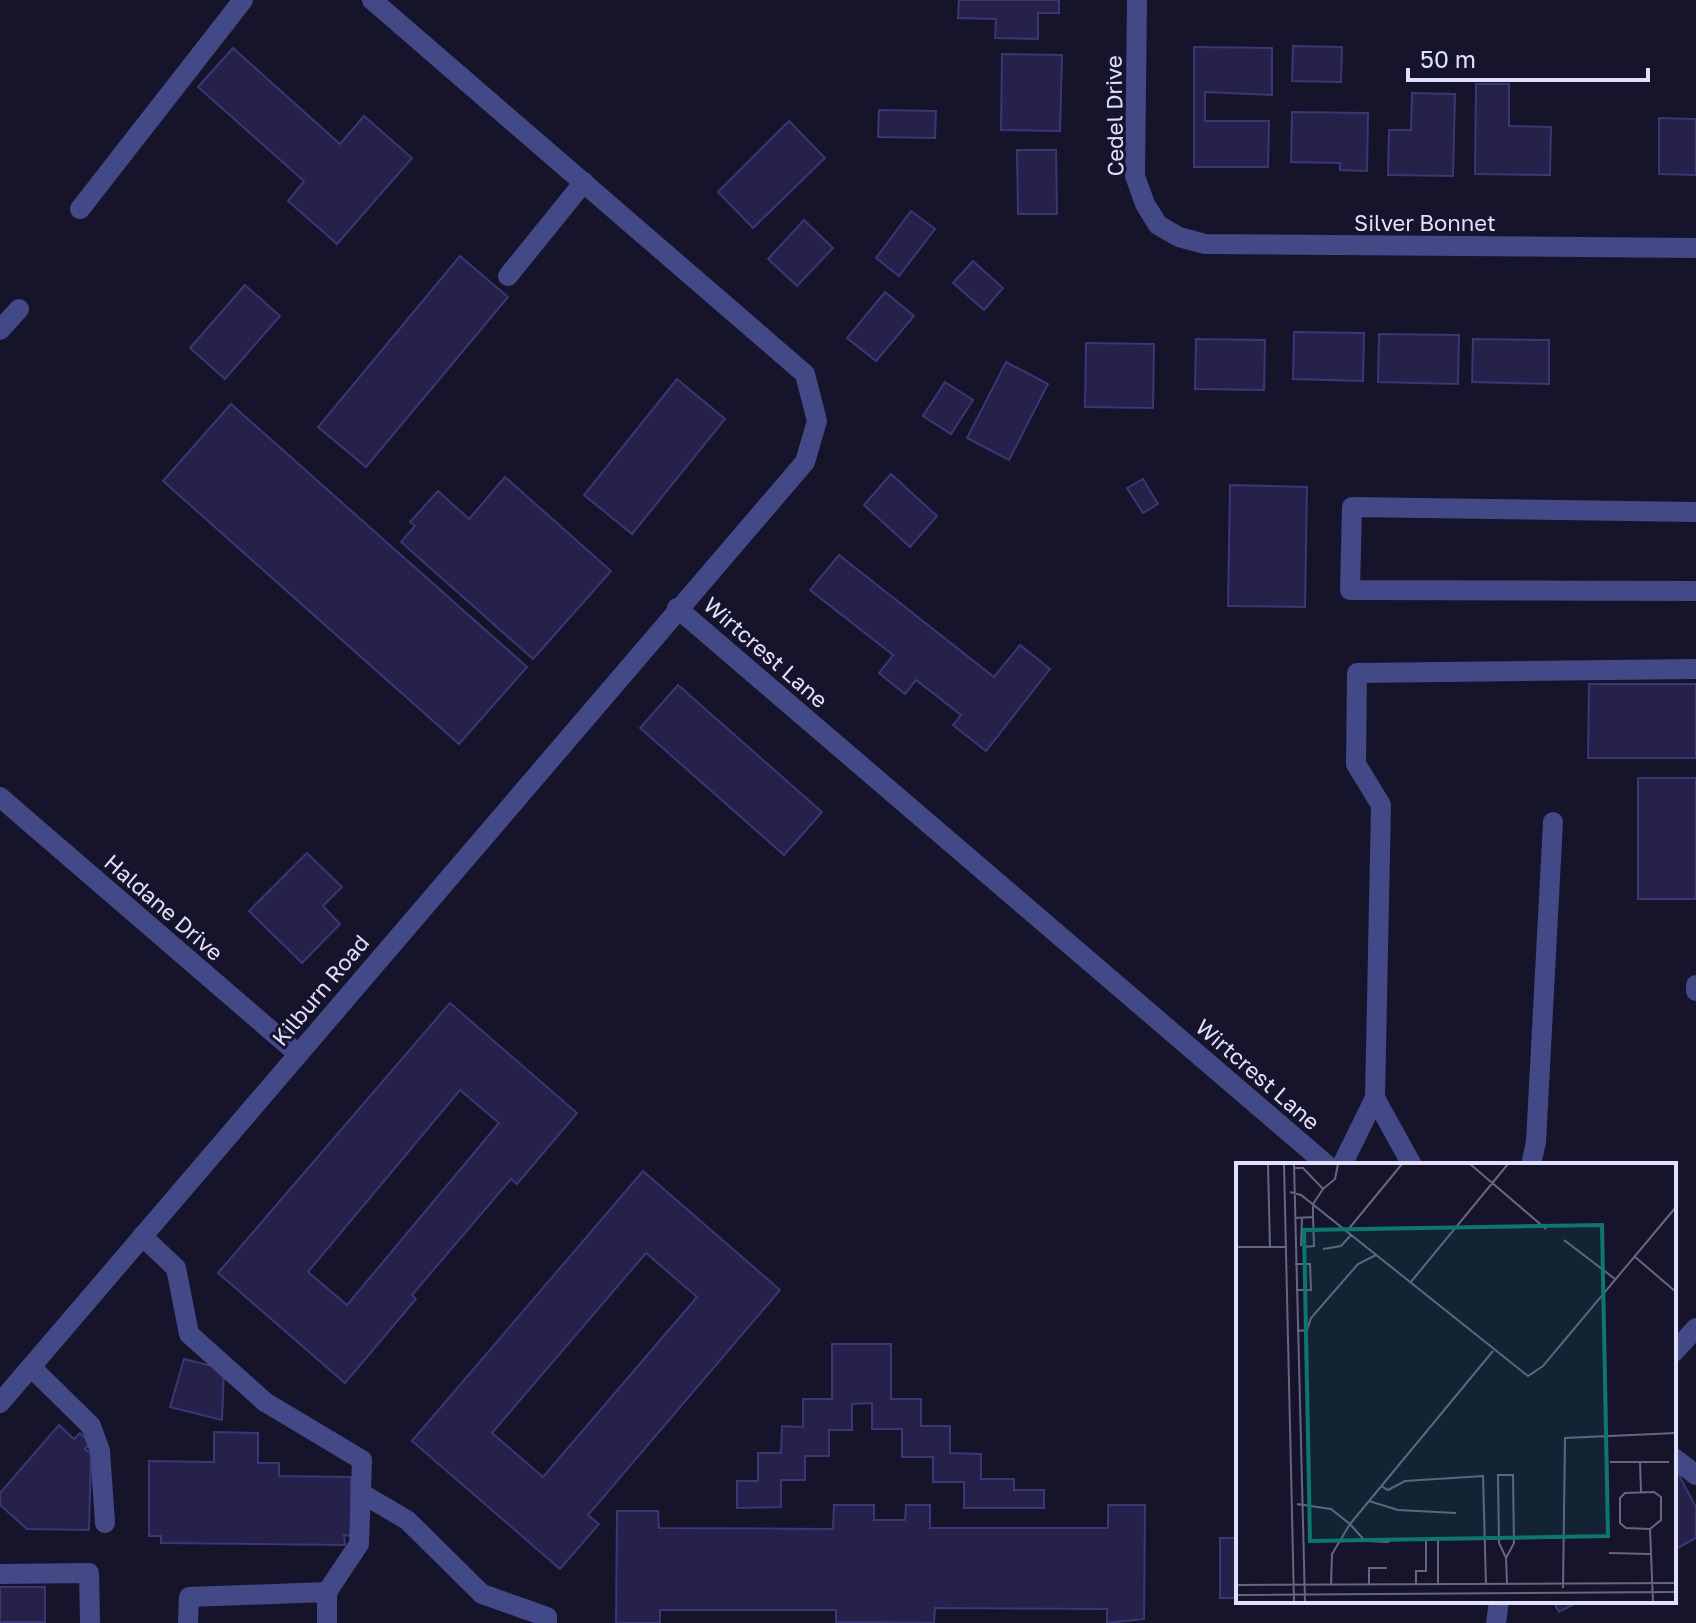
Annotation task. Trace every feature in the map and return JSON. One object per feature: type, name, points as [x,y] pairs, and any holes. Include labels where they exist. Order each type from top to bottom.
[{"type":"street","points":[[80,209],[243,0]]},
{"type":"street","name":"Wirtcrest Lane","points":[[372,0],[805,374],[817,421],[805,462],[677,608],[1325,1163]]},
{"type":"street","name":"Cedel Drive","points":[[1137,0],[1135,176],[1145,204],[1158,225]]},
{"type":"street","points":[[508,276],[584,182]]},
{"type":"street","name":"Silver Bonnet","points":[[1158,225],[1179,237],[1205,244],[1696,248]]},
{"type":"street","points":[[0,330],[19,309]]},
{"type":"street","points":[[1696,512],[1352,507],[1350,590],[1696,591]]},
{"type":"street","name":"Kilburn Road","points":[[3,1392],[31,1367],[677,608]]},
{"type":"street","points":[[1343,1163],[1375,1098],[1381,805],[1356,764],[1357,673],[1696,669]]},
{"type":"street","name":"Haldane Drive","points":[[0,797],[297,1053]]},
{"type":"street","points":[[1531,1163],[1536,1142],[1553,822]]},
{"type":"street","points":[[1375,1098],[1411,1163]]},
{"type":"street","points":[[142,1236],[176,1268],[189,1334],[265,1402],[362,1460],[359,1544],[327,1592],[327,1623]]},
{"type":"street","points":[[1676,1350],[1696,1328]]},
{"type":"street","points":[[31,1367],[91,1426],[100,1451],[105,1523]]},
{"type":"street","points":[[1676,1460],[1696,1475]]},
{"type":"street","points":[[361,1493],[407,1520],[482,1594],[547,1617],[547,1623]]},
{"type":"street","points":[[0,1574],[89,1573],[90,1623]]},
{"type":"street","points":[[188,1623],[189,1597],[327,1592]]},
{"type":"street","points":[[1496,1623],[1499,1603]]},
{"type":"building","points":[[959,0],[1059,0],[1059,13],[1038,13],[1038,39],[995,38],[996,19],[958,18]]},
{"type":"building","points":[[1293,46],[1342,47],[1341,82],[1292,81]]},
{"type":"building","points":[[1194,47],[1272,48],[1272,95],[1205,92],[1205,121],[1269,121],[1268,167],[1194,167]]},
{"type":"building","points":[[233,48],[340,144],[364,116],[412,158],[337,244],[288,201],[304,181],[198,87]]},
{"type":"building","points":[[1002,54],[1062,55],[1060,131],[1001,130]]},
{"type":"building","points":[[1476,84],[1509,84],[1509,126],[1551,127],[1550,175],[1475,174]]},
{"type":"building","points":[[1412,93],[1455,94],[1453,176],[1388,175],[1389,130],[1411,130]]},
{"type":"building","points":[[879,110],[936,111],[935,138],[878,137]]},
{"type":"building","points":[[1292,112],[1368,113],[1367,171],[1340,170],[1340,163],[1291,162]]},
{"type":"building","points":[[1659,118],[1696,119],[1696,175],[1659,174]]},
{"type":"building","points":[[789,121],[825,158],[753,228],[718,192]]},
{"type":"building","points":[[1017,150],[1056,150],[1057,214],[1018,214]]},
{"type":"building","points":[[911,211],[935,229],[899,276],[876,258]]},
{"type":"building","points":[[804,220],[833,248],[797,286],[768,259]]},
{"type":"building","points":[[460,256],[508,297],[366,467],[318,427]]},
{"type":"building","points":[[973,261],[1003,288],[984,310],[953,283]]},
{"type":"building","points":[[245,285],[280,316],[225,379],[190,348]]},
{"type":"building","points":[[885,292],[914,316],[876,361],[847,338]]},
{"type":"building","points":[[1294,332],[1364,333],[1363,381],[1293,379]]},
{"type":"building","points":[[1379,334],[1459,335],[1458,384],[1378,382]]},
{"type":"building","points":[[1196,339],[1265,340],[1264,390],[1195,389]]},
{"type":"building","points":[[1473,339],[1549,340],[1549,384],[1472,382]]},
{"type":"building","points":[[1086,343],[1154,344],[1153,408],[1085,407]]},
{"type":"building","points":[[1006,362],[1048,384],[1009,460],[967,438]]},
{"type":"building","points":[[677,379],[725,419],[632,534],[584,495]]},
{"type":"building","points":[[945,382],[973,400],[951,434],[923,416]]},
{"type":"building","points":[[231,404],[527,667],[459,744],[163,481]]},
{"type":"building","points":[[891,474],[937,516],[910,547],[864,505]]},
{"type":"building","points":[[505,477],[611,571],[533,659],[401,542],[415,526],[410,522],[438,491],[469,519]]},
{"type":"building","points":[[1143,479],[1158,504],[1143,513],[1127,488]]},
{"type":"building","points":[[1230,485],[1307,487],[1305,607],[1228,606]]},
{"type":"building","points":[[839,555],[994,677],[1020,645],[1050,669],[986,751],[953,725],[961,715],[916,680],[905,694],[879,673],[893,655],[810,590]]},
{"type":"building","points":[[1589,684],[1696,684],[1696,758],[1588,758]]},
{"type":"building","points":[[678,685],[822,812],[784,855],[640,728]]},
{"type":"building","points":[[1638,778],[1696,778],[1696,899],[1638,899]]},
{"type":"building","points":[[307,853],[342,887],[323,906],[340,924],[302,963],[249,911]]},
{"type":"building","points":[[450,1003],[577,1113],[517,1184],[511,1179],[412,1295],[416,1299],[345,1383],[218,1273]],"holes":[[[460,1090],[499,1123],[347,1305],[308,1272]]]},
{"type":"building","points":[[643,1171],[780,1290],[588,1515],[599,1524],[560,1569],[412,1441]],"holes":[[[646,1253],[697,1297],[543,1477],[492,1433]]]},
{"type":"building","points":[[832,1344],[891,1344],[891,1399],[921,1399],[921,1426],[950,1426],[950,1453],[981,1454],[981,1479],[1014,1479],[1014,1490],[1044,1490],[1044,1508],[964,1508],[964,1482],[933,1482],[933,1457],[902,1457],[902,1429],[872,1429],[872,1403],[852,1404],[852,1430],[829,1430],[829,1456],[805,1456],[805,1480],[781,1480],[781,1507],[737,1508],[737,1481],[758,1481],[758,1453],[781,1453],[782,1426],[803,1427],[803,1399],[832,1399]]},
{"type":"building","points":[[184,1359],[224,1369],[222,1420],[170,1407]]},
{"type":"building","points":[[59,1425],[74,1439],[80,1433],[90,1443],[85,1449],[91,1454],[89,1530],[27,1529],[0,1505],[0,1493]]},
{"type":"building","points":[[214,1432],[258,1433],[258,1463],[279,1463],[279,1476],[351,1477],[351,1536],[344,1535],[345,1545],[161,1543],[161,1536],[149,1536],[149,1461],[214,1462]]},
{"type":"building","points":[[1676,1470],[1696,1507],[1696,1538],[1676,1549]]},
{"type":"building","points":[[834,1505],[874,1505],[874,1520],[905,1520],[906,1505],[930,1505],[930,1528],[1108,1528],[1108,1505],[1145,1505],[1144,1619],[1107,1623],[1107,1609],[935,1608],[934,1623],[836,1622],[836,1610],[660,1610],[660,1623],[616,1623],[617,1511],[658,1511],[659,1528],[833,1529]]},
{"type":"building","points":[[1220,1538],[1236,1538],[1236,1598],[1220,1598]]},
{"type":"building","points":[[0,1587],[45,1587],[45,1622],[0,1622]]},
{"type":"building","points":[[1554,1603],[1576,1603],[1559,1612]]}]
